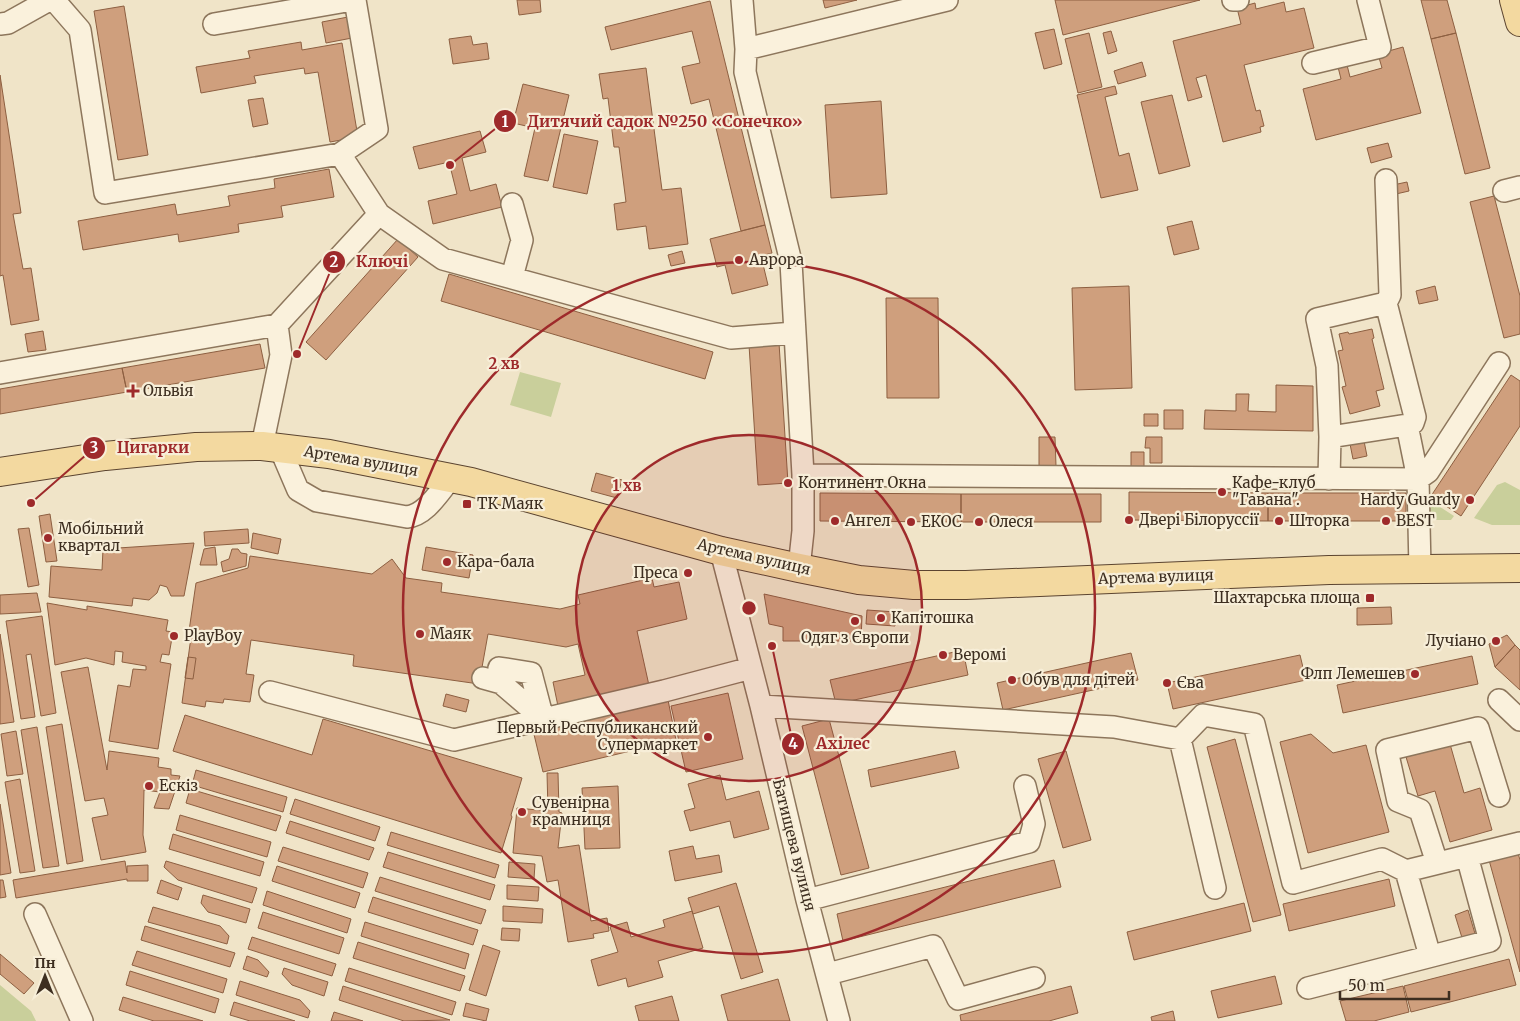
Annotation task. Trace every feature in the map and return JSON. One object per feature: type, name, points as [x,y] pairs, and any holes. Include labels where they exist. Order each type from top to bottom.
[{"type":"main road","points":[[1514,0],[1520,22]]},
{"type":"main road","name":"Артема вулиця","points":[[0,472],[105,456],[196,446],[271,447],[338,456],[480,484],[721,551],[859,580],[914,585],[966,585],[1329,570],[1520,568]]},
{"type":"street","points":[[0,24],[8,23],[49,0]]},
{"type":"street","points":[[54,0],[80,30],[105,193],[340,154],[377,129],[348,0],[214,24]]},
{"type":"street","points":[[742,0],[746,49],[745,72],[791,262],[803,475],[803,531],[799,568]]},
{"type":"street","points":[[746,49],[947,0]]},
{"type":"street","points":[[1233,0],[1238,0]]},
{"type":"street","points":[[1313,63],[1380,47],[1368,0]]},
{"type":"street","points":[[340,154],[380,214],[443,259],[731,338],[794,332]]},
{"type":"street","points":[[1330,437],[1407,425],[1412,423],[1415,417],[1386,303],[1390,295],[1386,180]]},
{"type":"street","points":[[512,204],[522,240],[512,277]]},
{"type":"street","points":[[0,373],[277,325],[380,214]]},
{"type":"street","points":[[1329,479],[1330,437],[1327,366],[1317,319],[1386,303]]},
{"type":"street","points":[[277,325],[281,355],[271,447],[298,490],[306,497],[317,501],[406,518],[422,512],[451,478]]},
{"type":"street","points":[[803,475],[1418,479],[1428,472],[1500,363]]},
{"type":"street","points":[[1407,425],[1418,479],[1420,569]]},
{"type":"street","name":"Батищева вулиця","points":[[721,551],[761,706],[807,900],[839,1021]]},
{"type":"street","points":[[270,692],[454,740],[664,691],[751,668]]},
{"type":"street","points":[[491,673],[531,673],[543,719]]},
{"type":"street","points":[[1499,700],[1520,720]]},
{"type":"street","points":[[761,706],[1114,727],[1180,738]]},
{"type":"street","points":[[1180,738],[1203,715],[1254,724],[1292,883],[1382,859],[1406,870],[1520,843]]},
{"type":"street","points":[[1436,863],[1420,810],[1398,801],[1387,750],[1478,728],[1499,796]]},
{"type":"street","points":[[1180,738],[1215,888]]},
{"type":"street","points":[[807,900],[1029,842],[1034,824],[1025,786]]},
{"type":"street","points":[[1308,988],[1490,941],[1467,856]]},
{"type":"street","points":[[1406,870],[1430,956]]},
{"type":"street","points":[[35,914],[82,1021]]},
{"type":"street","points":[[828,974],[933,946],[958,999],[1034,978]]},
{"type":"green space","points":[[520,372],[561,383],[551,417],[510,405]]},
{"type":"green space","points":[[1505,482],[1520,490],[1520,525],[1492,525],[1474,518],[1497,485]]},
{"type":"green space","points":[[1427,501],[1431,501],[1454,516],[1451,520],[1429,520]]},
{"type":"green space","points":[[0,985],[31,1011],[36,1021],[0,1021]]},
{"type":"building","points":[[517,0],[540,0],[541,12],[519,15]]},
{"type":"building","points":[[823,0],[857,0],[825,8]]},
{"type":"building","points":[[1055,0],[1200,0],[1063,35]]},
{"type":"building","points":[[1421,0],[1447,0],[1456,33],[1431,39]]},
{"type":"building","points":[[710,1],[765,225],[741,231],[709,99],[691,104],[682,67],[700,63],[692,31],[611,50],[605,27]]},
{"type":"building","points":[[1284,2],[1286,12],[1304,8],[1314,48],[1244,65],[1256,111],[1260,110],[1264,126],[1260,127],[1261,132],[1223,142],[1206,75],[1196,78],[1202,97],[1188,101],[1173,41],[1241,24],[1237,8],[1255,3],[1256,9]]},
{"type":"building","points":[[124,6],[148,155],[118,160],[94,11]]},
{"type":"building","points":[[348,17],[352,38],[326,43],[322,22]]},
{"type":"building","points":[[1054,29],[1062,64],[1044,69],[1035,33]]},
{"type":"building","points":[[1111,31],[1117,51],[1108,54],[1103,33]]},
{"type":"building","points":[[1089,33],[1102,87],[1078,93],[1065,39]]},
{"type":"building","points":[[1456,33],[1490,168],[1465,174],[1431,39]]},
{"type":"building","points":[[471,36],[473,45],[487,43],[489,59],[453,64],[449,39]]},
{"type":"building","points":[[301,42],[302,50],[342,43],[358,137],[330,142],[318,72],[305,74],[304,68],[254,76],[256,83],[201,93],[196,67],[250,58],[248,51]]},
{"type":"building","points":[[1403,47],[1421,113],[1316,140],[1303,89],[1341,79],[1338,67],[1347,65],[1350,77],[1382,68],[1378,54]]},
{"type":"building","points":[[1142,62],[1146,76],[1118,84],[1114,71]]},
{"type":"building","points":[[646,68],[662,190],[681,188],[688,244],[649,249],[646,226],[617,230],[614,204],[626,202],[619,147],[614,147],[608,98],[603,99],[599,74]]},
{"type":"building","points":[[0,75],[21,213],[13,214],[23,269],[31,268],[39,320],[11,325],[3,275],[0,276]]},
{"type":"building","points":[[523,84],[569,95],[548,181],[524,176],[535,128],[513,123]]},
{"type":"building","points":[[1115,86],[1117,94],[1105,97],[1119,156],[1129,153],[1138,190],[1101,198],[1077,95]]},
{"type":"building","points":[[1172,95],[1190,166],[1159,174],[1141,102]]},
{"type":"building","points":[[263,98],[268,124],[253,127],[248,100]]},
{"type":"building","points":[[881,101],[887,194],[831,198],[825,105]]},
{"type":"building","points":[[480,131],[486,152],[462,158],[470,191],[496,184],[502,207],[433,224],[428,201],[457,194],[449,162],[419,169],[413,147]]},
{"type":"building","points":[[564,134],[598,141],[587,194],[553,187]]},
{"type":"building","points":[[1388,143],[1392,157],[1371,163],[1367,148]]},
{"type":"building","points":[[329,169],[334,197],[281,206],[283,217],[238,224],[239,232],[179,242],[178,234],[83,250],[78,221],[175,204],[177,215],[230,206],[228,196],[275,188],[274,179]]},
{"type":"building","points":[[1407,182],[1409,191],[1396,194],[1393,185]]},
{"type":"building","points":[[1494,196],[1520,296],[1520,334],[1504,338],[1470,202]]},
{"type":"building","points":[[1192,221],[1199,249],[1174,255],[1167,227]]},
{"type":"building","name":"Аврора","points":[[765,225],[772,253],[761,256],[768,285],[732,294],[725,265],[717,267],[710,239]]},
{"type":"building","points":[[398,239],[418,257],[326,360],[306,342]]},
{"type":"building","points":[[682,251],[685,263],[671,266],[668,255]]},
{"type":"building","points":[[449,274],[713,352],[705,379],[441,301]]},
{"type":"building","points":[[1129,286],[1132,388],[1075,390],[1072,288]]},
{"type":"building","points":[[1435,286],[1438,300],[1419,304],[1416,291]]},
{"type":"building","points":[[886,298],[938,298],[939,398],[887,398]]},
{"type":"building","points":[[1372,329],[1374,338],[1372,339],[1384,389],[1376,391],[1380,406],[1350,414],[1342,387],[1346,386],[1338,351],[1343,350],[1339,334]]},
{"type":"building","points":[[43,331],[46,350],[28,352],[25,334]]},
{"type":"building","points":[[779,343],[788,483],[758,485],[749,345]]},
{"type":"building","points":[[260,344],[265,368],[127,392],[122,368]]},
{"type":"building","points":[[122,368],[127,392],[0,414],[0,389]]},
{"type":"building","points":[[1511,375],[1520,381],[1520,426],[1461,516],[1431,496]]},
{"type":"building","points":[[1276,385],[1313,386],[1313,431],[1204,429],[1205,410],[1236,411],[1236,394],[1249,394],[1248,411],[1276,412]]},
{"type":"building","points":[[1164,410],[1183,410],[1183,429],[1164,429]]},
{"type":"building","points":[[1144,414],[1158,414],[1158,426],[1144,426]]},
{"type":"building","points":[[1363,436],[1367,456],[1353,459],[1349,439]]},
{"type":"building","points":[[1039,437],[1055,437],[1056,466],[1039,467]]},
{"type":"building","points":[[1146,437],[1162,437],[1162,463],[1150,463],[1150,448],[1145,448]]},
{"type":"building","points":[[1131,452],[1144,452],[1144,467],[1131,467]]},
{"type":"building","points":[[596,473],[622,480],[617,498],[591,491]]},
{"type":"building","points":[[1129,492],[1268,493],[1268,521],[1129,520]]},
{"type":"building","points":[[820,493],[961,494],[961,522],[820,521]]},
{"type":"building","points":[[1268,493],[1406,493],[1406,521],[1268,521]]},
{"type":"building","points":[[961,494],[1101,494],[1101,522],[961,522]]},
{"type":"building","name":"Мобільний квартал","points":[[50,514],[57,561],[46,562],[39,516]]},
{"type":"building","points":[[29,528],[39,585],[28,587],[18,529]]},
{"type":"building","points":[[248,529],[249,543],[205,546],[204,532]]},
{"type":"building","points":[[253,533],[281,539],[278,554],[251,548]]},
{"type":"building","points":[[194,543],[184,596],[171,596],[167,587],[160,585],[157,593],[149,600],[133,598],[132,606],[49,597],[51,566],[102,570],[103,549]]},
{"type":"building","points":[[215,547],[217,565],[200,565],[204,549]]},
{"type":"building","name":"Кара-бала","points":[[426,547],[473,555],[469,578],[422,570]]},
{"type":"building","points":[[232,549],[238,549],[241,553],[247,554],[246,566],[223,572],[221,562],[229,559]]},
{"type":"building","name":"Маяк","points":[[250,556],[372,574],[392,559],[406,578],[442,583],[441,592],[560,609],[580,604],[578,595],[652,578],[654,587],[679,582],[687,619],[637,631],[650,690],[559,711],[553,682],[585,675],[578,644],[566,647],[488,634],[479,684],[353,666],[354,655],[251,640],[246,674],[254,675],[250,702],[224,699],[223,703],[206,701],[205,707],[182,703],[191,637],[202,639],[203,633],[189,631],[196,583],[248,568]]},
{"type":"building","points":[[37,593],[41,612],[0,614],[0,595]]},
{"type":"building","points":[[764,594],[862,616],[861,641],[783,641],[783,627],[769,624]]},
{"type":"building","points":[[47,603],[87,610],[87,606],[168,620],[166,631],[173,632],[169,655],[162,654],[160,662],[171,664],[158,749],[109,741],[118,685],[130,687],[133,669],[146,670],[146,666],[122,662],[123,652],[115,651],[114,665],[86,658],[55,665]]},
{"type":"building","points":[[1391,607],[1392,624],[1357,625],[1357,608]]},
{"type":"building","name":"Капітошка","points":[[867,610],[896,612],[895,626],[866,624]]},
{"type":"building","points":[[42,616],[56,713],[41,716],[31,654],[26,655],[35,717],[21,719],[6,621]]},
{"type":"building","points":[[0,634],[14,722],[0,724]]},
{"type":"building","points":[[1507,635],[1515,645],[1495,667],[1489,644]]},
{"type":"building","points":[[1515,645],[1520,650],[1520,690],[1495,667]]},
{"type":"building","points":[[963,650],[968,675],[836,704],[830,680]]},
{"type":"building","points":[[1131,653],[1138,680],[1003,710],[997,683]]},
{"type":"building","points":[[1300,655],[1306,680],[1173,709],[1167,683]]},
{"type":"building","points":[[1472,656],[1478,684],[1343,713],[1337,685]]},
{"type":"building","points":[[188,657],[196,658],[193,679],[185,678]]},
{"type":"building","points":[[88,667],[107,770],[109,751],[159,758],[158,767],[171,769],[171,775],[180,776],[169,809],[154,808],[160,792],[144,790],[143,835],[146,852],[101,860],[92,818],[108,815],[104,798],[85,801],[61,672]]},
{"type":"building","name":"Первый Республиканский Супермаркет","points":[[728,693],[743,759],[686,772],[671,706]]},
{"type":"building","points":[[446,694],[469,700],[466,712],[443,706]]},
{"type":"building","points":[[667,695],[676,740],[543,772],[532,726]]},
{"type":"building","points":[[185,715],[312,755],[323,719],[522,778],[501,853],[173,751]]},
{"type":"building","points":[[829,719],[869,868],[841,875],[802,726]]},
{"type":"building","points":[[62,724],[83,861],[67,864],[46,727]]},
{"type":"building","points":[[37,727],[59,866],[43,868],[21,730]]},
{"type":"building","points":[[16,731],[23,774],[7,776],[1,734]]},
{"type":"building","points":[[1311,734],[1333,753],[1366,745],[1389,832],[1308,853],[1280,742]]},
{"type":"building","points":[[1235,739],[1281,915],[1253,922],[1207,747]]},
{"type":"building","points":[[1450,744],[1464,793],[1480,788],[1492,830],[1450,842],[1435,791],[1418,796],[1406,757]]},
{"type":"building","points":[[955,751],[959,768],[871,787],[868,770]]},
{"type":"building","points":[[1066,751],[1091,840],[1063,848],[1038,759]]},
{"type":"building","points":[[196,770],[287,797],[283,812],[192,785]]},
{"type":"building","points":[[547,773],[558,773],[559,812],[562,813],[558,848],[579,845],[591,921],[607,918],[609,931],[593,934],[594,938],[568,942],[558,880],[547,882],[542,856],[513,853],[517,808],[548,811]]},
{"type":"building","points":[[720,775],[726,800],[759,791],[769,829],[734,838],[730,821],[690,831],[684,811],[695,808],[688,784]]},
{"type":"building","points":[[20,779],[35,871],[20,873],[5,782]]},
{"type":"building","points":[[618,786],[620,848],[585,849],[582,788]]},
{"type":"building","points":[[190,789],[281,816],[276,831],[186,803]]},
{"type":"building","points":[[295,799],[380,827],[375,841],[290,814]]},
{"type":"building","points":[[0,804],[11,873],[0,875]]},
{"type":"building","points":[[180,815],[271,842],[267,857],[176,830]]},
{"type":"building","points":[[290,821],[374,848],[369,860],[286,833]]},
{"type":"building","points":[[391,832],[499,865],[495,878],[387,845]]},
{"type":"building","points":[[173,834],[264,862],[260,876],[169,849]]},
{"type":"building","points":[[693,846],[696,859],[719,855],[722,872],[675,881],[669,851]]},
{"type":"building","points":[[283,847],[368,873],[363,888],[278,861]]},
{"type":"building","points":[[388,852],[495,885],[490,900],[383,867]]},
{"type":"building","points":[[1518,853],[1520,860],[1520,972],[1489,860]]},
{"type":"building","points":[[1054,860],[1061,887],[843,941],[837,914]]},
{"type":"building","points":[[125,861],[127,873],[127,866],[148,865],[148,881],[127,881],[127,879],[16,898],[13,880]]},
{"type":"building","points":[[166,861],[257,888],[252,903],[178,880],[164,867]]},
{"type":"building","points":[[509,862],[535,864],[534,879],[508,877]]},
{"type":"building","points":[[277,866],[360,893],[355,908],[272,881]]},
{"type":"building","points":[[380,877],[486,910],[481,924],[375,891]]},
{"type":"building","points":[[1389,879],[1395,906],[1289,931],[1283,904]]},
{"type":"building","points":[[0,880],[3,880],[6,897],[0,898]]},
{"type":"building","points":[[161,880],[182,888],[178,900],[157,893]]},
{"type":"building","points":[[736,883],[763,972],[741,979],[719,906],[693,914],[688,898]]},
{"type":"building","points":[[507,885],[539,887],[538,901],[507,899]]},
{"type":"building","points":[[267,891],[351,919],[347,933],[263,905]]},
{"type":"building","points":[[203,895],[250,909],[246,923],[208,912],[201,903]]},
{"type":"building","points":[[373,897],[478,930],[473,945],[368,912]]},
{"type":"building","points":[[1244,903],[1251,931],[1134,960],[1127,932]]},
{"type":"building","points":[[503,906],[543,909],[542,923],[503,921]]},
{"type":"building","points":[[153,907],[220,926],[229,936],[227,944],[148,922]]},
{"type":"building","points":[[1468,910],[1476,937],[1463,941],[1455,915]]},
{"type":"building","points":[[692,911],[703,948],[658,961],[663,977],[628,987],[626,978],[598,986],[591,960],[618,952],[610,927],[627,922],[631,937],[665,927],[663,920]]},
{"type":"building","points":[[263,912],[344,938],[339,954],[258,928]]},
{"type":"building","points":[[365,922],[469,954],[465,969],[361,936]]},
{"type":"building","points":[[145,926],[235,953],[230,967],[141,940]]},
{"type":"building","points":[[502,928],[520,929],[519,941],[501,940]]},
{"type":"building","points":[[252,937],[336,964],[332,976],[248,949]]},
{"type":"building","points":[[358,942],[465,976],[460,991],[353,958]]},
{"type":"building","points":[[483,945],[500,951],[486,996],[469,990]]},
{"type":"building","points":[[137,951],[227,979],[223,993],[132,965]]},
{"type":"building","points":[[0,954],[34,983],[24,994],[0,974]]},
{"type":"building","points":[[247,956],[258,960],[269,972],[267,977],[243,969]]},
{"type":"building","points":[[1509,959],[1516,985],[1411,1012],[1404,986]]},
{"type":"building","points":[[284,968],[328,982],[324,996],[292,985],[282,974]]},
{"type":"building","points":[[349,968],[456,1002],[452,1015],[345,981]]},
{"type":"building","points":[[130,971],[219,999],[215,1013],[126,985]]},
{"type":"building","points":[[1275,976],[1282,1004],[1218,1018],[1211,991]]},
{"type":"building","points":[[778,979],[790,1021],[728,1021],[721,995]]},
{"type":"building","points":[[240,981],[300,1000],[310,1011],[308,1018],[236,995]]},
{"type":"building","points":[[343,986],[450,1020],[404,1021],[339,1000]]},
{"type":"building","points":[[1071,986],[1078,1013],[1049,1021],[961,1021],[960,1015]]},
{"type":"building","points":[[1403,986],[1409,1012],[1374,1021],[1346,1021],[1340,1001]]},
{"type":"building","points":[[672,996],[679,1021],[639,1021],[635,1006]]},
{"type":"building","points":[[123,997],[203,1021],[154,1021],[119,1010]]},
{"type":"building","points":[[234,1002],[295,1021],[250,1021],[230,1015]]},
{"type":"building","points":[[466,1003],[489,1009],[486,1021],[463,1016]]},
{"type":"building","points":[[1173,1011],[1175,1021],[1152,1021],[1151,1017]]},
{"type":"building","points":[[334,1012],[363,1021],[331,1021]]},
{"type":"place","name":"Дитячий садок №250 «Сонечко»","points":[[450,165]]},
{"type":"place","name":"Аврора","points":[[739,260]]},
{"type":"place","name":"Ключі","points":[[297,354]]},
{"type":"place","name":"Ольвія","points":[[133,391]]},
{"type":"place","name":"Континент Окна","points":[[788,483]]},
{"type":"place","name":"Кафе-клуб \"Гавана\".","points":[[1222,492]]},
{"type":"place","name":"Hardy Guardy","points":[[1470,500]]},
{"type":"place","name":"Цигарки","points":[[31,503]]},
{"type":"place","name":"ТК Маяк","points":[[467,504]]},
{"type":"place","name":"Двері Білоруссії","points":[[1129,520]]},
{"type":"place","name":"Ангел","points":[[835,521]]},
{"type":"place","name":"Шторка","points":[[1279,521]]},
{"type":"place","name":"BEST","points":[[1386,521]]},
{"type":"place","name":"ЕКОС","points":[[911,522]]},
{"type":"place","name":"Олеся","points":[[979,522]]},
{"type":"place","name":"Мобільний квартал","points":[[48,538]]},
{"type":"place","name":"Кара-бала","points":[[447,562]]},
{"type":"place","name":"Преса","points":[[688,573]]},
{"type":"place","name":"Шахтарська площа","points":[[1370,598]]},
{"type":"place","name":"Капітошка","points":[[881,618]]},
{"type":"place","name":"Одяг з Європи","points":[[855,621]]},
{"type":"place","name":"Маяк","points":[[420,634]]},
{"type":"place","name":"PlayBoy","points":[[174,636]]},
{"type":"place","name":"Лучіано","points":[[1496,641]]},
{"type":"place","name":"Ахілес","points":[[772,646]]},
{"type":"place","name":"Веромі","points":[[943,655]]},
{"type":"place","name":"Флп Лемешев","points":[[1415,674]]},
{"type":"place","name":"Обув для дітей","points":[[1012,680]]},
{"type":"place","name":"Єва","points":[[1167,683]]},
{"type":"place","name":"Первый Республиканский Супермаркет","points":[[708,737]]},
{"type":"place","name":"Ескіз","points":[[149,786]]},
{"type":"place","name":"Сувенірна крамниця","points":[[522,812]]}]
